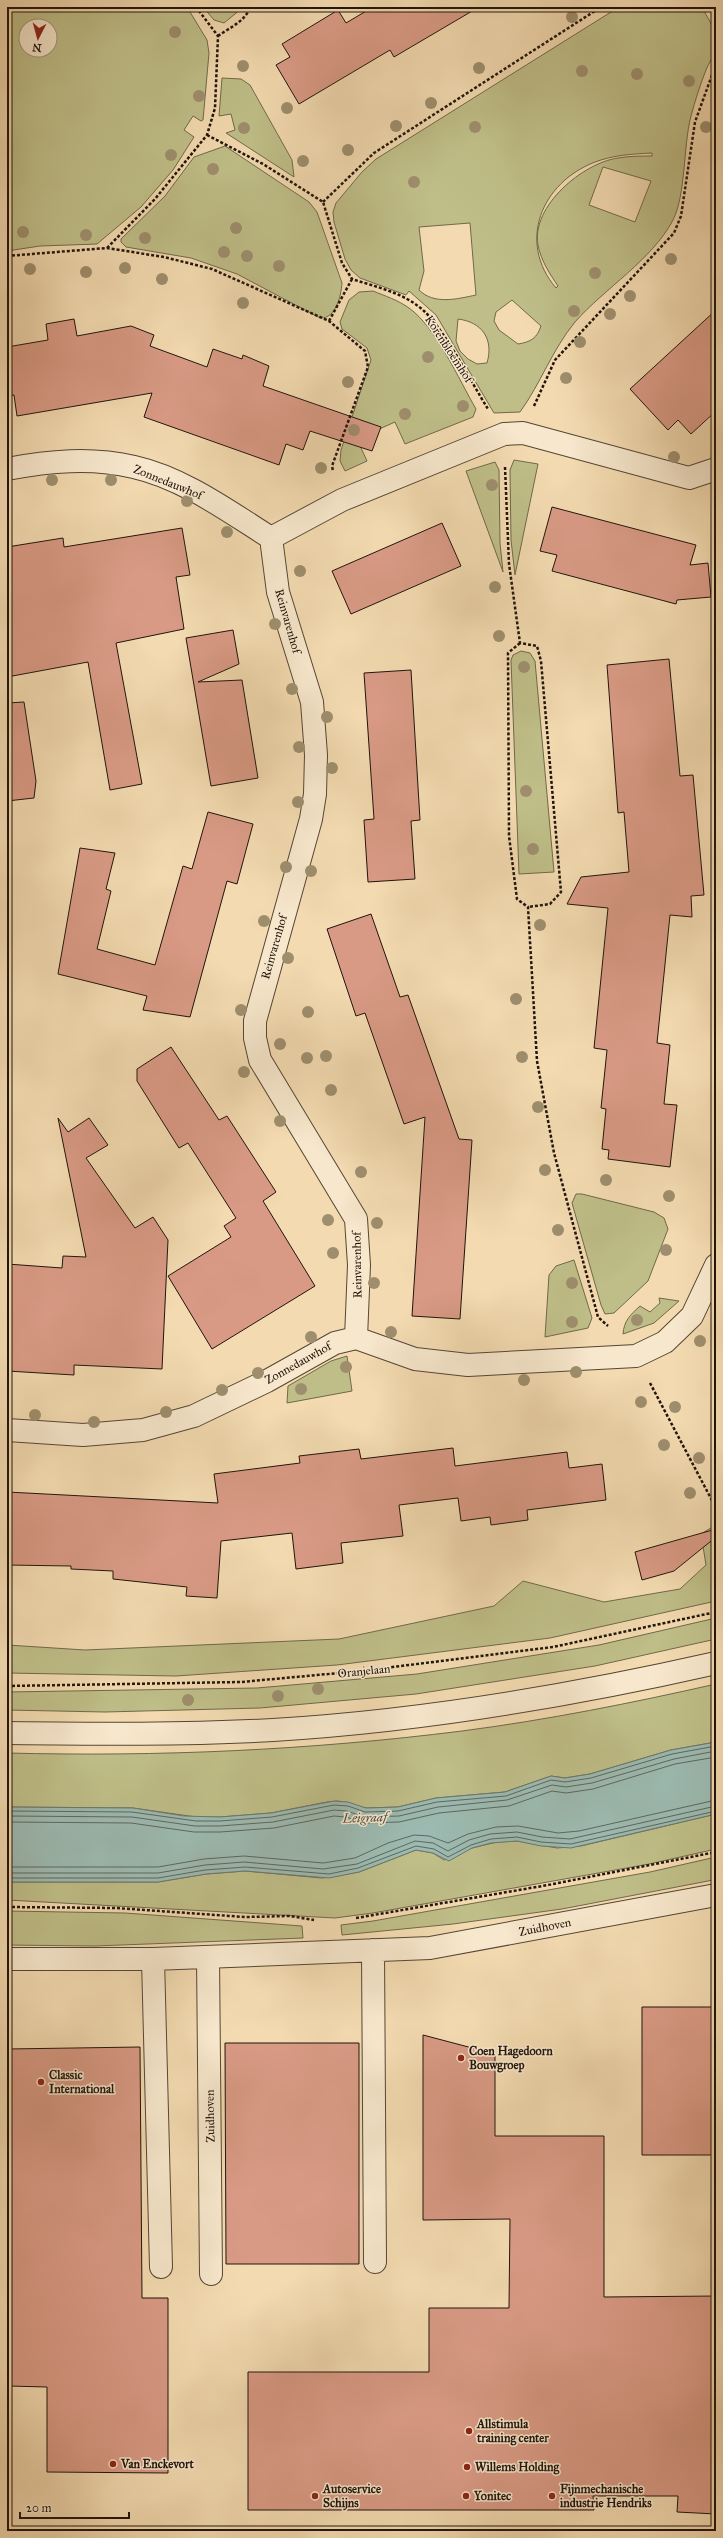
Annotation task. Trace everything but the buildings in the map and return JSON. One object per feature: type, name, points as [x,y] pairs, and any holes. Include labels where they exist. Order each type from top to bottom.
[{"type":"street","points":[[271,538],[342,500],[513,433],[689,478],[716,469]]},
{"type":"street","name":"Zonnedauwhof","points":[[7,469],[46,462],[87,461],[134,467],[175,482],[211,500],[271,538]]},
{"type":"street","name":"Reinvarenhof","points":[[271,538],[278,592],[312,702],[316,755],[316,794],[311,819],[263,987],[255,1021],[255,1038],[260,1060],[356,1219],[359,1265],[356,1338]]},
{"type":"street","points":[[356,1338],[415,1359],[468,1365],[636,1356],[665,1342],[692,1316],[716,1265]]},
{"type":"street","name":"Zonnedauwhof","points":[[7,1430],[83,1435],[151,1428],[194,1416],[267,1381],[335,1343],[356,1338]]},
{"type":"street","points":[[7,1733],[140,1734],[272,1730],[369,1722],[494,1707],[616,1685],[716,1663]]},
{"type":"street","name":"Zuidhoven","points":[[7,1959],[153,1959],[430,1948],[716,1895]]},
{"type":"street","points":[[373,1950],[375,2262]]},
{"type":"street","name":"Zuidhoven","points":[[208,1957],[211,2274]]},
{"type":"street","points":[[153,1959],[161,2267]]},
{"type":"path","points":[[107,248],[155,199],[207,135],[215,108],[218,36],[196,7]]},
{"type":"path","points":[[218,36],[239,22],[248,13],[250,7]]},
{"type":"path","points":[[323,202],[374,153],[601,7]]},
{"type":"path","points":[[710,7],[716,17]]},
{"type":"path","points":[[520,643],[509,564],[513,433],[555,360],[674,233],[681,216],[695,122],[716,64]]},
{"type":"path","points":[[207,135],[263,164],[323,202],[342,263],[352,279],[329,321]]},
{"type":"path","points":[[7,256],[107,248],[164,257],[212,269],[329,321],[365,351],[368,367],[332,466],[342,500]]},
{"type":"path","name":"Korenbloemhof","points":[[352,279],[394,292],[424,311],[513,433]]},
{"type":"path","points":[[520,643],[537,646],[542,661],[561,892],[550,904],[528,907],[516,899],[509,836],[508,653],[520,643]]},
{"type":"path","points":[[528,907],[537,1061],[554,1153],[598,1317],[636,1356],[716,1508]]},
{"type":"path","name":"Oranjelaan","points":[[7,1686],[241,1682],[361,1671],[553,1647],[716,1612]]},
{"type":"path","points":[[349,1920],[548,1886],[716,1852]]},
{"type":"path","points":[[7,1907],[116,1908],[245,1917],[290,1916],[321,1921]]},
{"type":"shaded area","points":[[10,7],[187,7],[207,40],[209,53],[203,120],[201,121],[193,116],[184,130],[194,137],[173,170],[141,207],[97,244],[40,246],[7,251],[7,15]]},
{"type":"shaded area","points":[[203,7],[241,7],[241,9],[224,23],[214,20]]},
{"type":"shaded area","points":[[619,7],[702,7],[714,29],[716,48],[702,81],[688,128],[680,197],[673,220],[664,234],[641,261],[587,309],[575,322],[560,344],[520,412],[494,413],[436,315],[409,291],[406,295],[360,278],[351,270],[345,259],[334,222],[333,212],[336,203],[362,172],[376,159]],"holes":[[[652,153],[652,156],[631,156],[618,158],[590,168],[575,177],[562,189],[551,202],[543,216],[538,230],[539,251],[549,272],[558,286],[556,288],[544,270],[538,252],[537,233],[541,216],[549,199],[561,184],[576,172],[595,162],[630,154]],[[603,167],[651,181],[635,222],[589,205]],[[470,223],[476,295],[446,300],[432,298],[419,290],[424,271],[419,227]],[[512,300],[541,326],[538,334],[533,339],[518,344],[499,330],[494,321],[496,312]],[[458,319],[474,324],[484,333],[489,346],[487,363],[477,364],[468,359],[460,351],[456,341]]]},
{"type":"shaded area","points":[[222,78],[241,79],[250,85],[292,160],[294,177],[226,133],[235,130],[231,114],[219,116]]},
{"type":"shaded area","points":[[225,146],[309,202],[317,212],[342,283],[337,306],[330,315],[320,318],[237,274],[191,258],[126,247],[121,242],[121,239],[165,196],[194,157]]},
{"type":"shaded area","points":[[373,291],[391,298],[409,308],[419,317],[438,341],[476,409],[473,417],[405,444],[395,422],[357,439],[367,461],[345,471],[340,461],[341,450],[371,360],[367,348],[342,329],[340,322],[349,300],[359,292]]},
{"type":"shaded area","points":[[514,460],[538,464],[515,575],[511,540],[510,470]]},
{"type":"shaded area","points":[[495,462],[499,470],[500,543],[503,572],[466,471]]},
{"type":"shaded area","points":[[521,651],[530,653],[535,661],[554,872],[519,874],[511,660],[513,655]]},
{"type":"shaded area","points":[[576,1194],[582,1194],[654,1212],[664,1218],[668,1229],[648,1281],[614,1313],[605,1314],[601,1305],[572,1203]]},
{"type":"shaded area","points":[[574,1260],[592,1318],[588,1328],[545,1337],[549,1275],[556,1266]]},
{"type":"shaded area","points":[[659,1298],[679,1301],[654,1323],[623,1334],[626,1322],[633,1312],[640,1306],[650,1312],[660,1303]]},
{"type":"shaded area","points":[[347,1356],[352,1391],[287,1403],[288,1386],[331,1361]]},
{"type":"shaded area","points":[[714,1526],[716,1532],[716,1601],[550,1638],[337,1665],[176,1676],[7,1673],[7,1645],[85,1650],[339,1639],[494,1606],[523,1581],[604,1602],[680,1589],[706,1565],[701,1534]]},
{"type":"shaded area","points":[[716,1618],[716,1639],[595,1666],[416,1694],[260,1708],[105,1712],[7,1710],[7,1692],[257,1688],[417,1674],[599,1645]]},
{"type":"shaded area","points":[[716,1684],[716,1742],[671,1750],[590,1774],[565,1778],[551,1776],[505,1792],[436,1798],[398,1807],[366,1808],[338,1801],[271,1813],[220,1817],[196,1817],[133,1808],[7,1807],[7,1753],[121,1754],[235,1751],[405,1738],[494,1727],[558,1716]]},
{"type":"shaded area","points":[[716,1814],[716,1849],[649,1864],[373,1913],[335,1918],[7,1900],[7,1882],[158,1882],[206,1874],[245,1871],[322,1878],[359,1872],[416,1850],[433,1853],[444,1860],[472,1848],[497,1842],[517,1841],[557,1848],[581,1846]]},
{"type":"shaded area","points":[[716,1857],[716,1879],[708,1881],[562,1909],[453,1924],[342,1935],[341,1925],[373,1921],[650,1872]]},
{"type":"shaded area","points":[[7,1911],[125,1913],[302,1926],[303,1938],[95,1946],[7,1945]]},
{"type":"water","name":"Leigraaf","points":[[716,1742],[716,1814],[571,1848],[541,1846],[517,1841],[491,1843],[472,1848],[449,1861],[433,1853],[416,1850],[359,1872],[329,1878],[245,1871],[206,1874],[158,1882],[7,1882],[7,1807],[133,1808],[184,1816],[220,1817],[271,1813],[334,1801],[348,1802],[366,1808],[398,1807],[436,1798],[505,1792],[551,1776],[565,1778],[590,1774],[671,1750]]},
{"type":"place","name":"Coen Hagedoorn Bouwgroep","points":[[461,2058]]},
{"type":"place","name":"Classic International","points":[[41,2082]]},
{"type":"place","name":"Allstimula training center","points":[[469,2431]]},
{"type":"place","name":"Van Enckevort","points":[[113,2464]]},
{"type":"place","name":"Willems Holding","points":[[467,2467]]},
{"type":"place","name":"Autoservice Schijns","points":[[315,2496]]},
{"type":"place","name":"Yonitec","points":[[466,2496]]},
{"type":"place","name":"Fijnmechanische industrie Hendriks","points":[[552,2496]]}]
